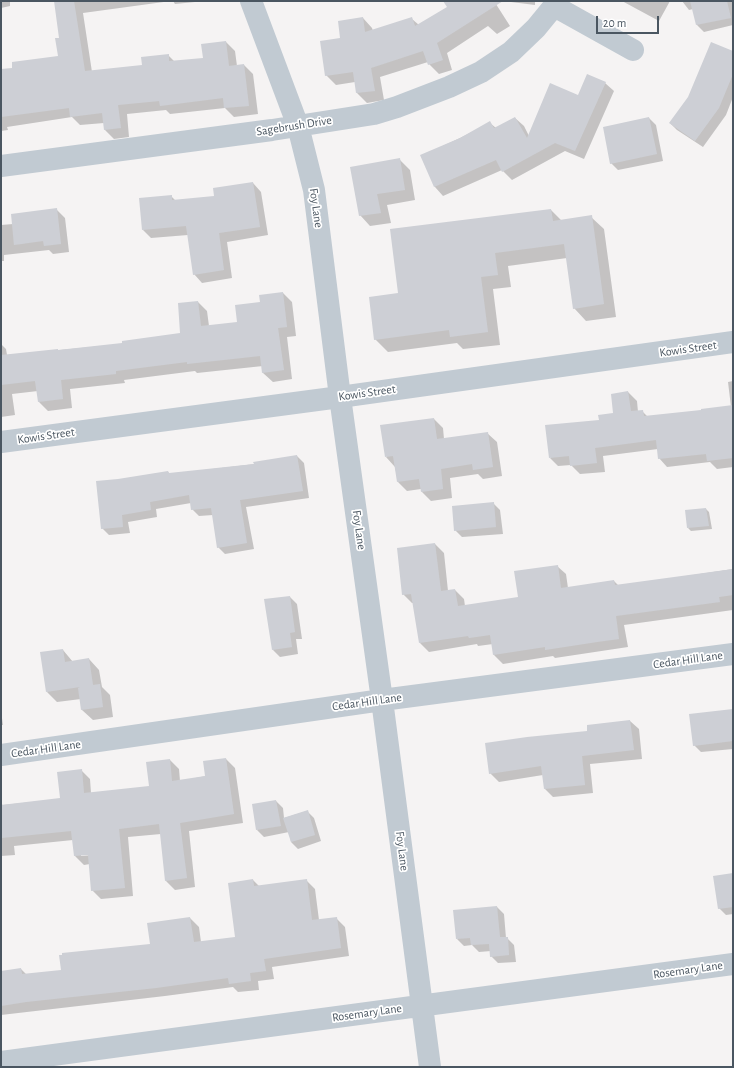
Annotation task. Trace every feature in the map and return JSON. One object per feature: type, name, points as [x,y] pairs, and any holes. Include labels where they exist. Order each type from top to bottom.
[{"type":"street","name":"Foy Lane","points":[[251,1],[298,126],[314,190],[340,397],[382,700],[430,1067]]},
{"type":"street","name":"Sagebrush Drive","points":[[1,166],[298,126],[374,114],[397,107],[449,87],[481,72],[511,52],[536,28],[556,4]]},
{"type":"street","points":[[556,4],[633,50]]},
{"type":"street","name":"Kowis Street","points":[[1,442],[340,397],[733,342]]},
{"type":"street","name":"Cedar Hill Lane","points":[[1,755],[382,700],[733,654]]},
{"type":"street","name":"Rosemary Lane","points":[[1,1062],[733,964]]},
{"type":"building","points":[[54,1],[74,1],[85,71],[142,65],[141,57],[169,54],[169,61],[203,58],[201,44],[226,41],[229,66],[244,64],[249,106],[224,108],[223,98],[160,106],[159,101],[118,105],[121,128],[104,130],[102,113],[70,117],[69,108],[1,117],[1,69],[12,68],[12,62],[58,56],[55,38],[59,38]]},
{"type":"building","points":[[443,1],[503,1],[437,43],[443,60],[428,65],[423,51],[371,68],[375,91],[356,93],[353,72],[325,76],[320,41],[340,38],[338,21],[363,17],[365,32],[412,17],[415,26],[447,7]]},
{"type":"building","points":[[690,1],[727,1],[731,18],[696,25]]},
{"type":"building","points":[[711,42],[733,51],[733,74],[719,108],[695,141],[669,123],[688,97]]},
{"type":"building","points":[[587,74],[606,82],[575,151],[555,143],[502,172],[496,160],[434,187],[420,155],[460,138],[490,121],[494,128],[515,117],[527,138],[550,83],[578,95]]},
{"type":"building","points":[[649,117],[657,154],[610,164],[603,127]]},
{"type":"building","points":[[400,158],[405,190],[377,194],[381,213],[359,216],[350,167]]},
{"type":"building","points":[[253,182],[260,227],[219,233],[224,270],[193,275],[186,226],[142,230],[139,198],[172,195],[172,200],[214,196],[213,188]]},
{"type":"building","points":[[57,208],[61,244],[44,246],[43,241],[14,245],[11,214]]},
{"type":"building","points":[[551,209],[553,221],[592,215],[604,304],[573,309],[564,244],[495,253],[498,275],[481,277],[488,332],[450,337],[449,330],[374,340],[369,297],[398,293],[390,229]]},
{"type":"building","points":[[283,292],[287,327],[278,328],[284,370],[262,373],[260,356],[187,364],[187,362],[116,371],[116,374],[61,380],[63,399],[38,402],[35,381],[1,385],[1,355],[122,343],[122,341],[180,333],[178,303],[198,301],[201,326],[237,322],[235,305],[260,302],[259,295]]},
{"type":"building","points":[[628,391],[631,411],[643,410],[644,416],[733,405],[733,458],[707,461],[706,454],[658,459],[656,440],[595,448],[597,463],[570,466],[569,456],[549,458],[545,425],[599,420],[598,415],[613,413],[611,394]]},
{"type":"building","points":[[434,418],[437,439],[488,432],[493,467],[473,470],[472,464],[441,469],[443,489],[421,492],[419,479],[397,482],[393,456],[385,457],[380,425]]},
{"type":"building","points":[[297,455],[303,491],[240,500],[247,543],[217,548],[211,508],[191,510],[189,495],[150,502],[151,510],[122,515],[123,527],[101,529],[96,481],[168,471],[169,473],[254,464],[253,462]]},
{"type":"building","points":[[494,502],[496,527],[454,531],[452,506]]},
{"type":"building","points":[[706,508],[709,526],[687,528],[685,510]]},
{"type":"building","points":[[435,543],[441,591],[455,589],[458,606],[518,597],[514,571],[558,565],[561,588],[614,580],[615,585],[733,569],[733,595],[719,597],[720,602],[616,616],[619,639],[545,650],[545,647],[493,655],[490,635],[469,638],[468,636],[419,643],[411,594],[402,595],[397,548]]},
{"type":"building","points":[[290,596],[295,632],[290,633],[292,647],[272,650],[264,599]]},
{"type":"building","points":[[63,649],[65,662],[89,658],[93,685],[100,684],[103,707],[81,710],[78,688],[80,687],[46,692],[40,652]]},
{"type":"building","points":[[733,709],[733,741],[693,746],[689,714]]},
{"type":"building","points":[[630,720],[634,750],[582,756],[585,785],[544,789],[541,766],[489,774],[485,743],[587,731],[587,725]]},
{"type":"building","points":[[226,758],[234,814],[180,823],[187,878],[165,881],[159,824],[119,829],[125,888],[91,891],[88,855],[74,856],[71,831],[1,838],[1,805],[60,798],[57,772],[82,769],[84,793],[149,786],[146,762],[170,759],[172,781],[205,776],[203,761]]},
{"type":"building","points":[[276,800],[281,826],[256,830],[252,804]]},
{"type":"building","points":[[308,810],[315,835],[291,842],[283,818]]},
{"type":"building","points":[[733,873],[733,907],[718,909],[713,876]]},
{"type":"building","points":[[253,879],[254,886],[307,879],[312,920],[337,917],[341,948],[264,959],[266,971],[250,973],[251,981],[229,984],[228,978],[1,1006],[1,971],[21,968],[22,974],[61,970],[59,955],[62,955],[62,953],[150,944],[147,923],[190,917],[194,942],[235,937],[228,883]]},
{"type":"building","points":[[497,906],[500,937],[508,937],[509,955],[490,957],[489,944],[471,945],[470,938],[456,939],[453,910]]}]
